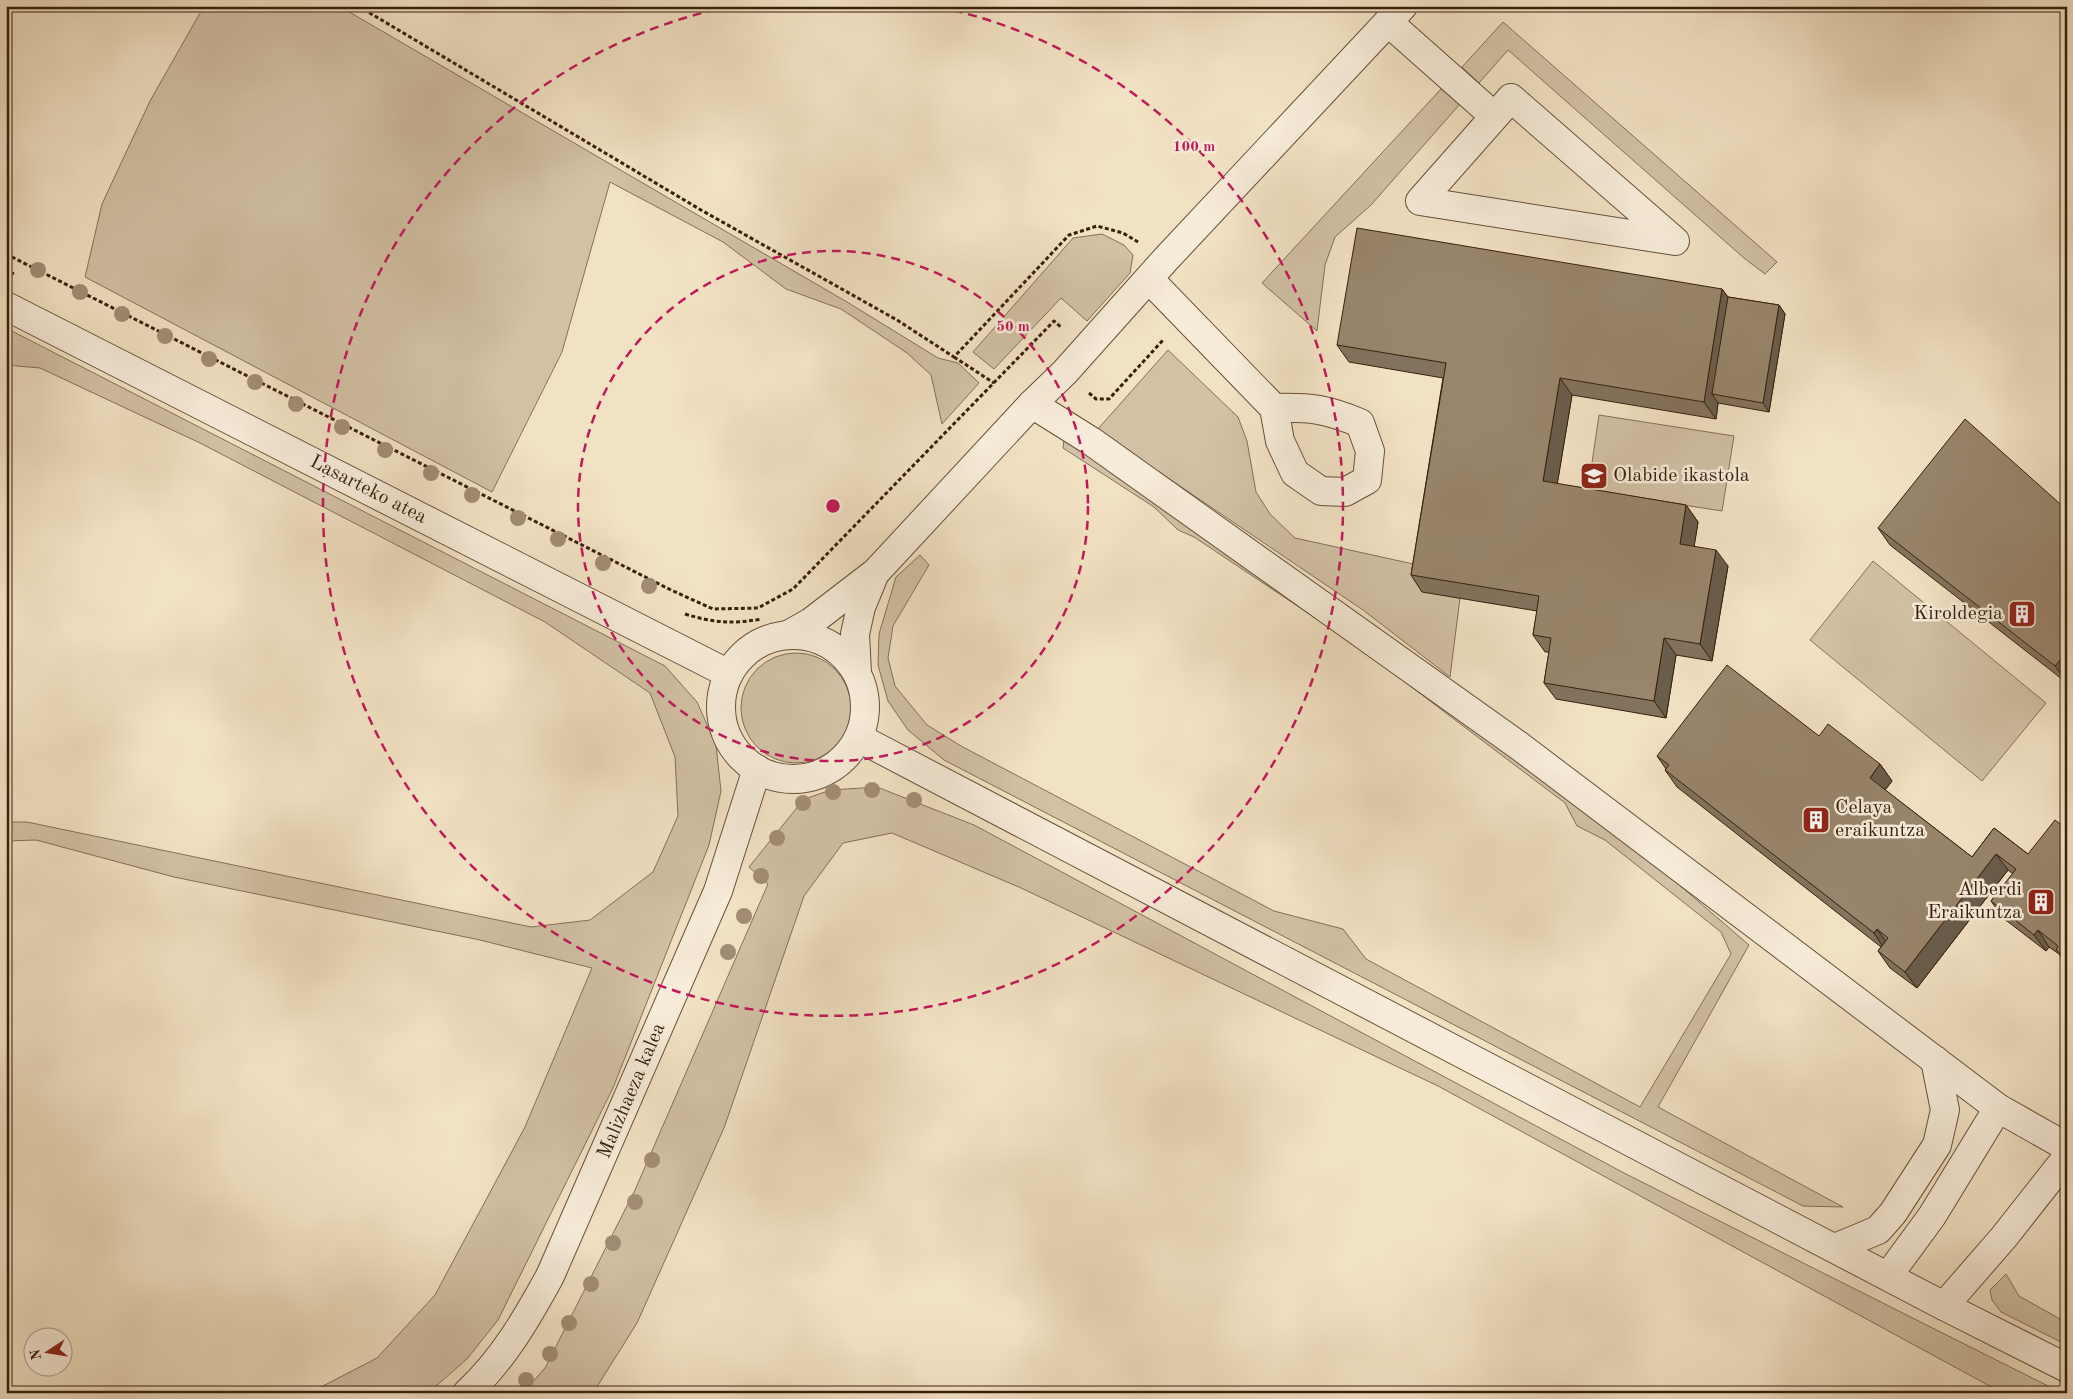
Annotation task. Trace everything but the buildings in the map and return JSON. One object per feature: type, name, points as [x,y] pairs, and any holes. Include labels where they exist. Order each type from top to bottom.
[{"type":"street","points":[[876,572],[861,607],[855,634],[857,673],[864,694],[865,716],[859,738],[850,752],[837,765],[822,773],[806,778],[780,778],[757,769],[743,758],[732,744],[724,727],[721,710],[723,691],[730,674],[740,659],[754,647],[770,639],[780,626],[811,622],[876,572],[1032,404],[1065,372],[1157,269],[1395,14],[1494,116]]},
{"type":"street","points":[[1511,98],[1675,240],[1420,201],[1494,116],[1511,98]]},
{"type":"street","points":[[1157,269],[1274,408]]},
{"type":"street","name":"Lasarteko atea","points":[[6,306],[730,674]]},
{"type":"street","points":[[1032,404],[1091,440],[1518,745],[1998,1108],[2067,1147]]},
{"type":"street","points":[[780,626],[824,642],[843,655],[857,673]]},
{"type":"street","points":[[859,738],[1944,1306],[2067,1368]]},
{"type":"street","name":"Malizhaeza kalea","points":[[467,1393],[506,1349],[528,1316],[550,1276],[718,891],[757,769]]},
{"type":"street","points":[[1835,1248],[1878,1230],[1893,1214],[1937,1145],[1946,1110],[1935,1060]]},
{"type":"street","points":[[1888,1276],[1932,1216],[1998,1108]]},
{"type":"street","points":[[1944,1306],[2004,1237],[2067,1157]]},
{"type":"path","points":[[358,6],[692,205],[897,320],[994,383]]},
{"type":"path","points":[[954,357],[1069,235],[1097,226],[1123,233],[1157,269]]},
{"type":"path","points":[[6,254],[662,586],[713,609],[758,608],[792,589],[1054,321],[1085,350]]},
{"type":"path","points":[[6,270],[15,275]]},
{"type":"path","points":[[1065,372],[1096,399],[1108,399],[1169,333]]},
{"type":"path","points":[[682,613],[709,622],[742,622],[780,626]]},
{"type":"shaded area","points":[[204,6],[339,6],[847,302],[938,358],[958,363],[979,383],[942,424],[931,375],[907,353],[841,309],[786,289],[723,242],[610,182],[562,352],[492,492],[85,277],[102,204],[150,101]]},
{"type":"shaded area","points":[[1503,22],[1777,262],[1765,274],[1744,258],[1508,50],[1479,83],[1462,67]]},
{"type":"shaded area","points":[[1441,89],[1460,104],[1371,205],[1335,237],[1325,265],[1317,331],[1262,283]]},
{"type":"shaded area","points":[[1102,234],[1124,245],[1133,255],[1130,273],[1087,321],[1061,298],[994,369],[973,352],[1073,238]]},
{"type":"shaded area","points":[[6,328],[665,666],[697,702],[716,745],[721,791],[709,845],[613,1088],[498,1320],[467,1359],[428,1393],[300,1393],[323,1386],[377,1358],[435,1295],[525,1127],[592,968],[480,940],[174,877],[36,840],[6,841],[6,822],[27,822],[531,927],[590,920],[653,872],[678,816],[675,757],[650,693],[545,622],[200,443],[40,368],[6,365]]},
{"type":"shaded area","points":[[1168,350],[1238,417],[1247,441],[1256,492],[1270,514],[1295,538],[1427,567],[1460,598],[1450,677],[1363,610],[1097,430]]},
{"type":"shaded area","points":[[1599,415],[1734,436],[1722,511],[1588,490]]},
{"type":"shaded area","points":[[1064,439],[1323,613],[1543,781],[1552,785],[1677,883],[1749,945],[1658,1107],[1843,1207],[1803,1206],[944,760],[908,730],[888,701],[878,665],[879,634],[896,577],[920,555],[929,565],[893,626],[888,658],[895,686],[927,725],[961,746],[1274,911],[1343,929],[1366,959],[1640,1107],[1731,954],[1721,932],[1605,840],[1577,826],[1565,803],[1356,645],[1194,537],[1178,530],[1154,507],[1063,448]]},
{"type":"shaded area","points":[[1873,561],[2046,703],[1982,781],[1810,640]]},
{"type":"shaded area","points":[[796,653],[817,657],[835,669],[847,687],[851,708],[847,729],[835,747],[817,759],[796,763],[775,759],[757,747],[745,729],[741,708],[745,687],[757,669],[775,657]]},
{"type":"shaded area","points":[[877,787],[974,825],[1624,1173],[2062,1393],[1996,1393],[1997,1390],[1438,1086],[1021,888],[892,833],[843,843],[804,896],[724,1128],[637,1323],[593,1393],[523,1393],[545,1368],[635,1190],[768,884],[749,867],[804,799],[831,790]]},
{"type":"shaded area","points":[[2006,1274],[2019,1296],[2067,1323],[2067,1345],[2001,1312],[1992,1300],[1990,1290]]},
{"type":"place","name":"Olabide ikastola","points":[[1594,476]]},
{"type":"place","name":"Kiroldegia","points":[[2022,614]]},
{"type":"place","name":"Celaya eraikuntza","points":[[1816,820]]},
{"type":"place","name":"Alberdi Eraikuntza","points":[[2041,902]]}]
